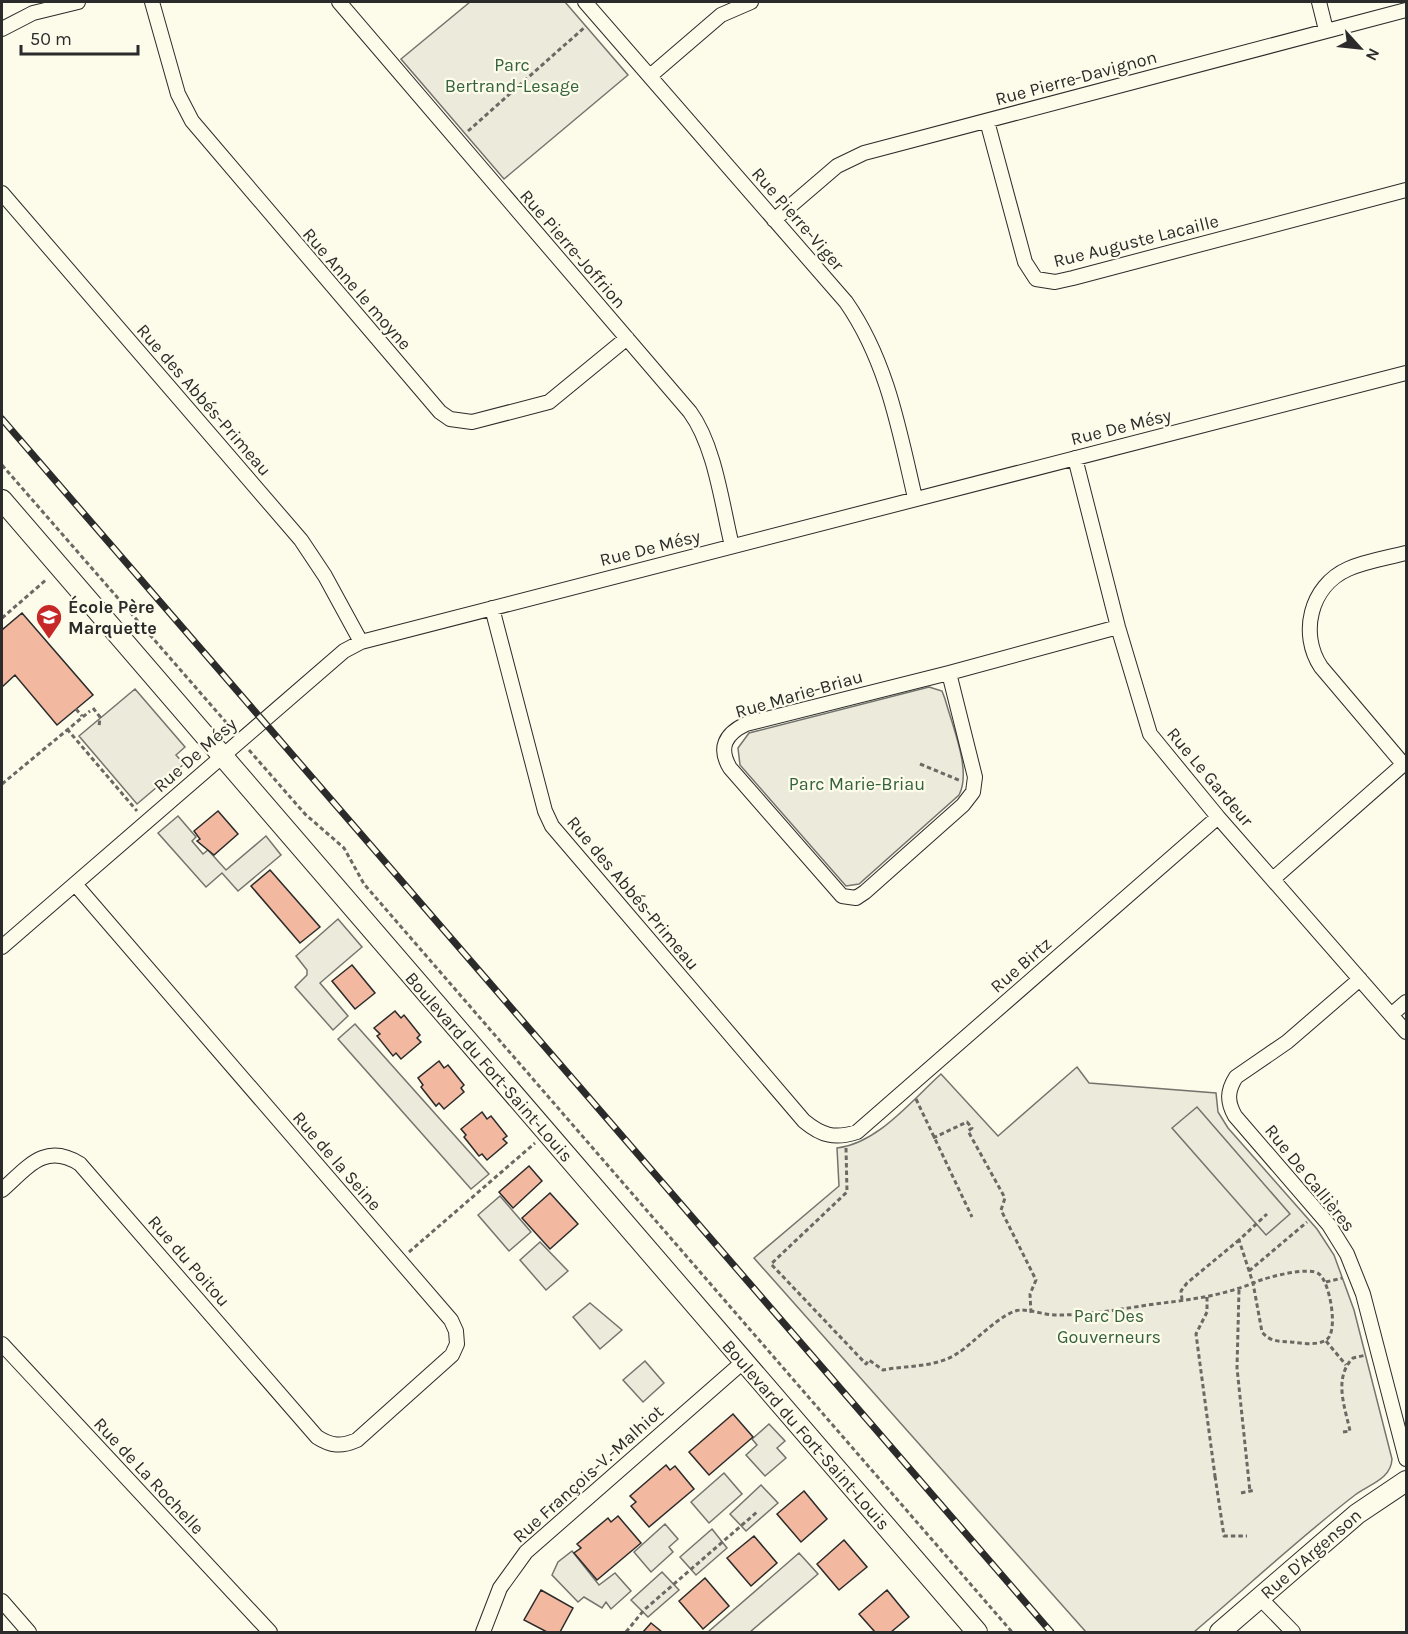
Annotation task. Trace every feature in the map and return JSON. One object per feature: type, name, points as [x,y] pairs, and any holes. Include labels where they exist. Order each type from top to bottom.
[{"type":"street","points":[[2,29],[33,13],[78,2]]},
{"type":"street","name":"Rue Anne le moyne","points":[[152,2],[178,94],[192,122],[431,402],[450,419],[472,422],[549,402],[627,338]]},
{"type":"street","name":"Rue Pierre-Joffrion","points":[[339,2],[690,412],[701,429],[732,546]]},
{"type":"street","name":"Rue Pierre-Viger","points":[[585,2],[846,302],[872,345],[889,387],[915,498]]},
{"type":"street","points":[[650,76],[721,15],[751,2]]},
{"type":"street","points":[[1319,2],[1326,30]]},
{"type":"street","name":"Rue Pierre-Davignon","points":[[774,220],[837,166],[851,158],[1407,10]]},
{"type":"street","name":"Rue Auguste Lacaille","points":[[987,121],[1025,262],[1036,279],[1045,282],[1073,278],[1407,190]]},
{"type":"street","name":"Rue des Abbés-Primeau","points":[[2,194],[301,540],[326,576],[360,642]]},
{"type":"street","name":"Rue De Mésy","points":[[2,947],[344,651],[360,642],[915,498],[1407,374]]},
{"type":"street","name":"Rue Le Gardeur","points":[[1075,458],[1118,627],[1150,734],[1218,817],[1407,1032]]},
{"type":"street","name":"Boulevard du Fort-Saint-Louis","points":[[2,501],[977,1632]]},
{"type":"street","points":[[1273,879],[1405,764],[1321,667],[1312,650],[1309,628],[1318,597],[1338,574],[1356,566],[1407,553]]},
{"type":"street","name":"Rue des Abbés-Primeau","points":[[492,608],[545,811],[552,826],[804,1121],[817,1132],[845,1140]]},
{"type":"street","name":"Rue Marie-Briau","points":[[949,673],[973,766],[972,792],[963,805],[865,892],[856,898],[842,896],[730,768],[723,754],[723,744],[728,735],[746,724],[949,673],[1118,627]]},
{"type":"street","name":"Rue Birtz","points":[[845,1140],[857,1132],[1218,817]]},
{"type":"street","name":"Rue de la Seine","points":[[75,884],[451,1320],[456,1331],[456,1344],[444,1365],[357,1440],[336,1446]]},
{"type":"street","name":"Rue De Callières","points":[[1360,979],[1287,1042],[1236,1077],[1231,1084],[1228,1101],[1235,1116],[1329,1225],[1347,1254],[1360,1284],[1407,1459]]},
{"type":"street","points":[[1391,1015],[1407,1002]]},
{"type":"street","name":"Rue du Poitou","points":[[2,1190],[44,1156],[68,1156],[80,1164],[317,1437],[336,1446]]},
{"type":"street","name":"Rue de La Rochelle","points":[[2,1344],[270,1632]]},
{"type":"street","name":"Rue François-V.-Malhiot","points":[[483,1632],[500,1588],[526,1552],[743,1362]]},
{"type":"street","name":"Rue D'Argenson","points":[[1220,1632],[1357,1514],[1407,1481]]},
{"type":"street","points":[[1260,1599],[1293,1632]]},
{"type":"street","points":[[2,1601],[29,1632]]},
{"type":"path","points":[[464,135],[588,25]]},
{"type":"path","points":[[2,465],[231,728]]},
{"type":"path","points":[[2,618],[60,568]]},
{"type":"path","points":[[76,709],[82,716]]},
{"type":"path","points":[[2,784],[91,709],[100,717],[99,727]]},
{"type":"path","points":[[67,729],[137,811]]},
{"type":"path","name":"Boulevard du Fort-Saint-Louis","points":[[249,750],[305,814],[344,848],[364,884],[1012,1632]]},
{"type":"path","points":[[920,764],[962,782]]},
{"type":"path","points":[[913,1096],[920,1103],[933,1138],[972,1217]]},
{"type":"path","points":[[933,1138],[967,1122],[972,1128],[968,1131],[1005,1198],[1001,1210],[1036,1280],[1030,1294],[1031,1313]]},
{"type":"path","points":[[845,1140],[847,1192],[771,1264],[866,1364],[869,1360],[883,1370],[929,1365],[957,1354],[984,1329],[1020,1310],[1056,1315],[1106,1311],[1207,1297],[1253,1283],[1310,1270],[1319,1274],[1326,1282],[1334,1327],[1333,1334],[1326,1341],[1315,1344],[1267,1338],[1262,1332],[1253,1283],[1239,1240]]},
{"type":"path","points":[[408,1253],[535,1143]]},
{"type":"path","points":[[1182,1300],[1181,1291],[1187,1283],[1267,1214]]},
{"type":"path","points":[[1249,1271],[1310,1219]]},
{"type":"path","points":[[1326,1282],[1346,1277]]},
{"type":"path","points":[[1239,1289],[1237,1368],[1250,1492]]},
{"type":"path","points":[[1207,1297],[1207,1312],[1196,1334],[1204,1406],[1224,1536],[1247,1536]]},
{"type":"path","points":[[1326,1341],[1346,1365]]},
{"type":"path","points":[[1343,1432],[1350,1431],[1341,1388],[1342,1374],[1346,1365],[1353,1358],[1367,1354]]},
{"type":"path","points":[[1241,1493],[1255,1490]]},
{"type":"path","points":[[626,1632],[644,1610],[757,1512]]},
{"type":"green space","name":"Parc Bertrand-Lesage","points":[[470,2],[565,2],[628,75],[504,179],[401,59]]},
{"type":"green space","name":"Parc Marie-Briau","points":[[929,687],[942,691],[956,734],[963,774],[959,795],[859,884],[846,886],[740,765],[738,748],[749,733]]},
{"type":"green space","name":"Parc Des Gouverneurs","points":[[1077,1067],[1089,1083],[1216,1093],[1218,1112],[1228,1128],[1317,1229],[1334,1255],[1354,1310],[1392,1459],[1391,1466],[1384,1476],[1334,1511],[1194,1632],[1086,1632],[754,1258],[839,1186],[837,1148],[852,1144],[880,1130],[941,1074],[998,1136]]},
{"type":"shaded area","points":[[135,689],[185,747],[176,755],[184,764],[137,804],[79,736]]},
{"type":"shaded area","points":[[178,816],[196,837],[192,841],[203,854],[208,850],[226,870],[266,836],[281,855],[238,891],[222,873],[206,887],[158,833]]},
{"type":"shaded area","points":[[338,919],[362,947],[320,983],[348,1016],[333,1030],[295,987],[307,975],[307,970],[296,956]]},
{"type":"shaded area","points":[[355,1024],[489,1174],[471,1189],[338,1039]]},
{"type":"shaded area","points":[[1197,1107],[1290,1214],[1266,1235],[1172,1128]]},
{"type":"shaded area","points":[[500,1196],[531,1232],[509,1251],[478,1215]]},
{"type":"shaded area","points":[[540,1242],[568,1271],[546,1290],[520,1260]]},
{"type":"shaded area","points":[[590,1303],[622,1330],[600,1349],[573,1317]]},
{"type":"shaded area","points":[[645,1361],[664,1383],[643,1402],[623,1380]]},
{"type":"shaded area","points":[[769,1424],[785,1441],[777,1448],[786,1458],[765,1476],[746,1455],[757,1445],[752,1439]]},
{"type":"shaded area","points":[[724,1473],[742,1494],[709,1523],[691,1502]]},
{"type":"shaded area","points":[[761,1485],[778,1503],[746,1531],[730,1514]]},
{"type":"shaded area","points":[[665,1524],[678,1539],[669,1547],[673,1552],[651,1572],[634,1552]]},
{"type":"shaded area","points":[[712,1529],[727,1548],[696,1575],[680,1557]]},
{"type":"shaded area","points":[[572,1551],[599,1585],[615,1573],[631,1591],[611,1609],[606,1602],[602,1608],[584,1597],[578,1602],[552,1575],[558,1562]]},
{"type":"shaded area","points":[[799,1553],[818,1574],[750,1632],[708,1632]]},
{"type":"shaded area","points":[[662,1572],[679,1590],[648,1617],[631,1600]]},
{"type":"building","points":[[22,613],[93,695],[57,725],[15,675],[2,687],[2,627],[3,629]]},
{"type":"building","points":[[218,811],[238,834],[214,855],[197,841],[200,839],[194,831]]},
{"type":"building","points":[[270,870],[320,927],[300,943],[251,886]]},
{"type":"building","points":[[352,965],[375,993],[355,1009],[332,981]]},
{"type":"building","points":[[395,1011],[401,1018],[404,1015],[420,1035],[417,1038],[421,1042],[401,1059],[396,1053],[393,1056],[377,1036],[380,1034],[374,1028]]},
{"type":"building","points":[[439,1061],[444,1068],[448,1065],[464,1085],[461,1088],[464,1092],[444,1109],[439,1103],[436,1106],[421,1087],[423,1085],[418,1078]]},
{"type":"building","points":[[482,1112],[487,1119],[491,1116],[507,1136],[503,1139],[507,1143],[487,1160],[482,1154],[479,1156],[464,1137],[466,1135],[461,1129]]},
{"type":"building","points":[[529,1166],[542,1181],[513,1208],[499,1192]]},
{"type":"building","points":[[550,1193],[578,1224],[550,1249],[522,1218]]},
{"type":"building","points":[[733,1414],[753,1437],[709,1475],[689,1452]]},
{"type":"building","points":[[666,1465],[670,1470],[675,1466],[694,1489],[649,1527],[631,1506],[636,1502],[630,1496]]},
{"type":"building","points":[[804,1491],[827,1519],[801,1542],[777,1514]]},
{"type":"building","points":[[618,1516],[641,1543],[597,1580],[574,1553],[581,1548],[577,1544],[608,1518],[611,1522]]},
{"type":"building","points":[[754,1536],[777,1563],[751,1586],[727,1558]]},
{"type":"building","points":[[844,1540],[867,1567],[839,1590],[817,1564]]},
{"type":"building","points":[[705,1578],[729,1606],[703,1629],[679,1601]]},
{"type":"building","points":[[541,1590],[573,1608],[560,1632],[547,1632],[524,1620]]},
{"type":"building","points":[[887,1590],[909,1617],[891,1632],[875,1632],[859,1614]]},
{"type":"building","points":[[651,1623],[662,1632],[643,1632]]},
{"type":"railway","points":[[2,419],[1051,1632]]},
{"type":"place","name":"École Père Marquette","points":[[49,640]]}]
